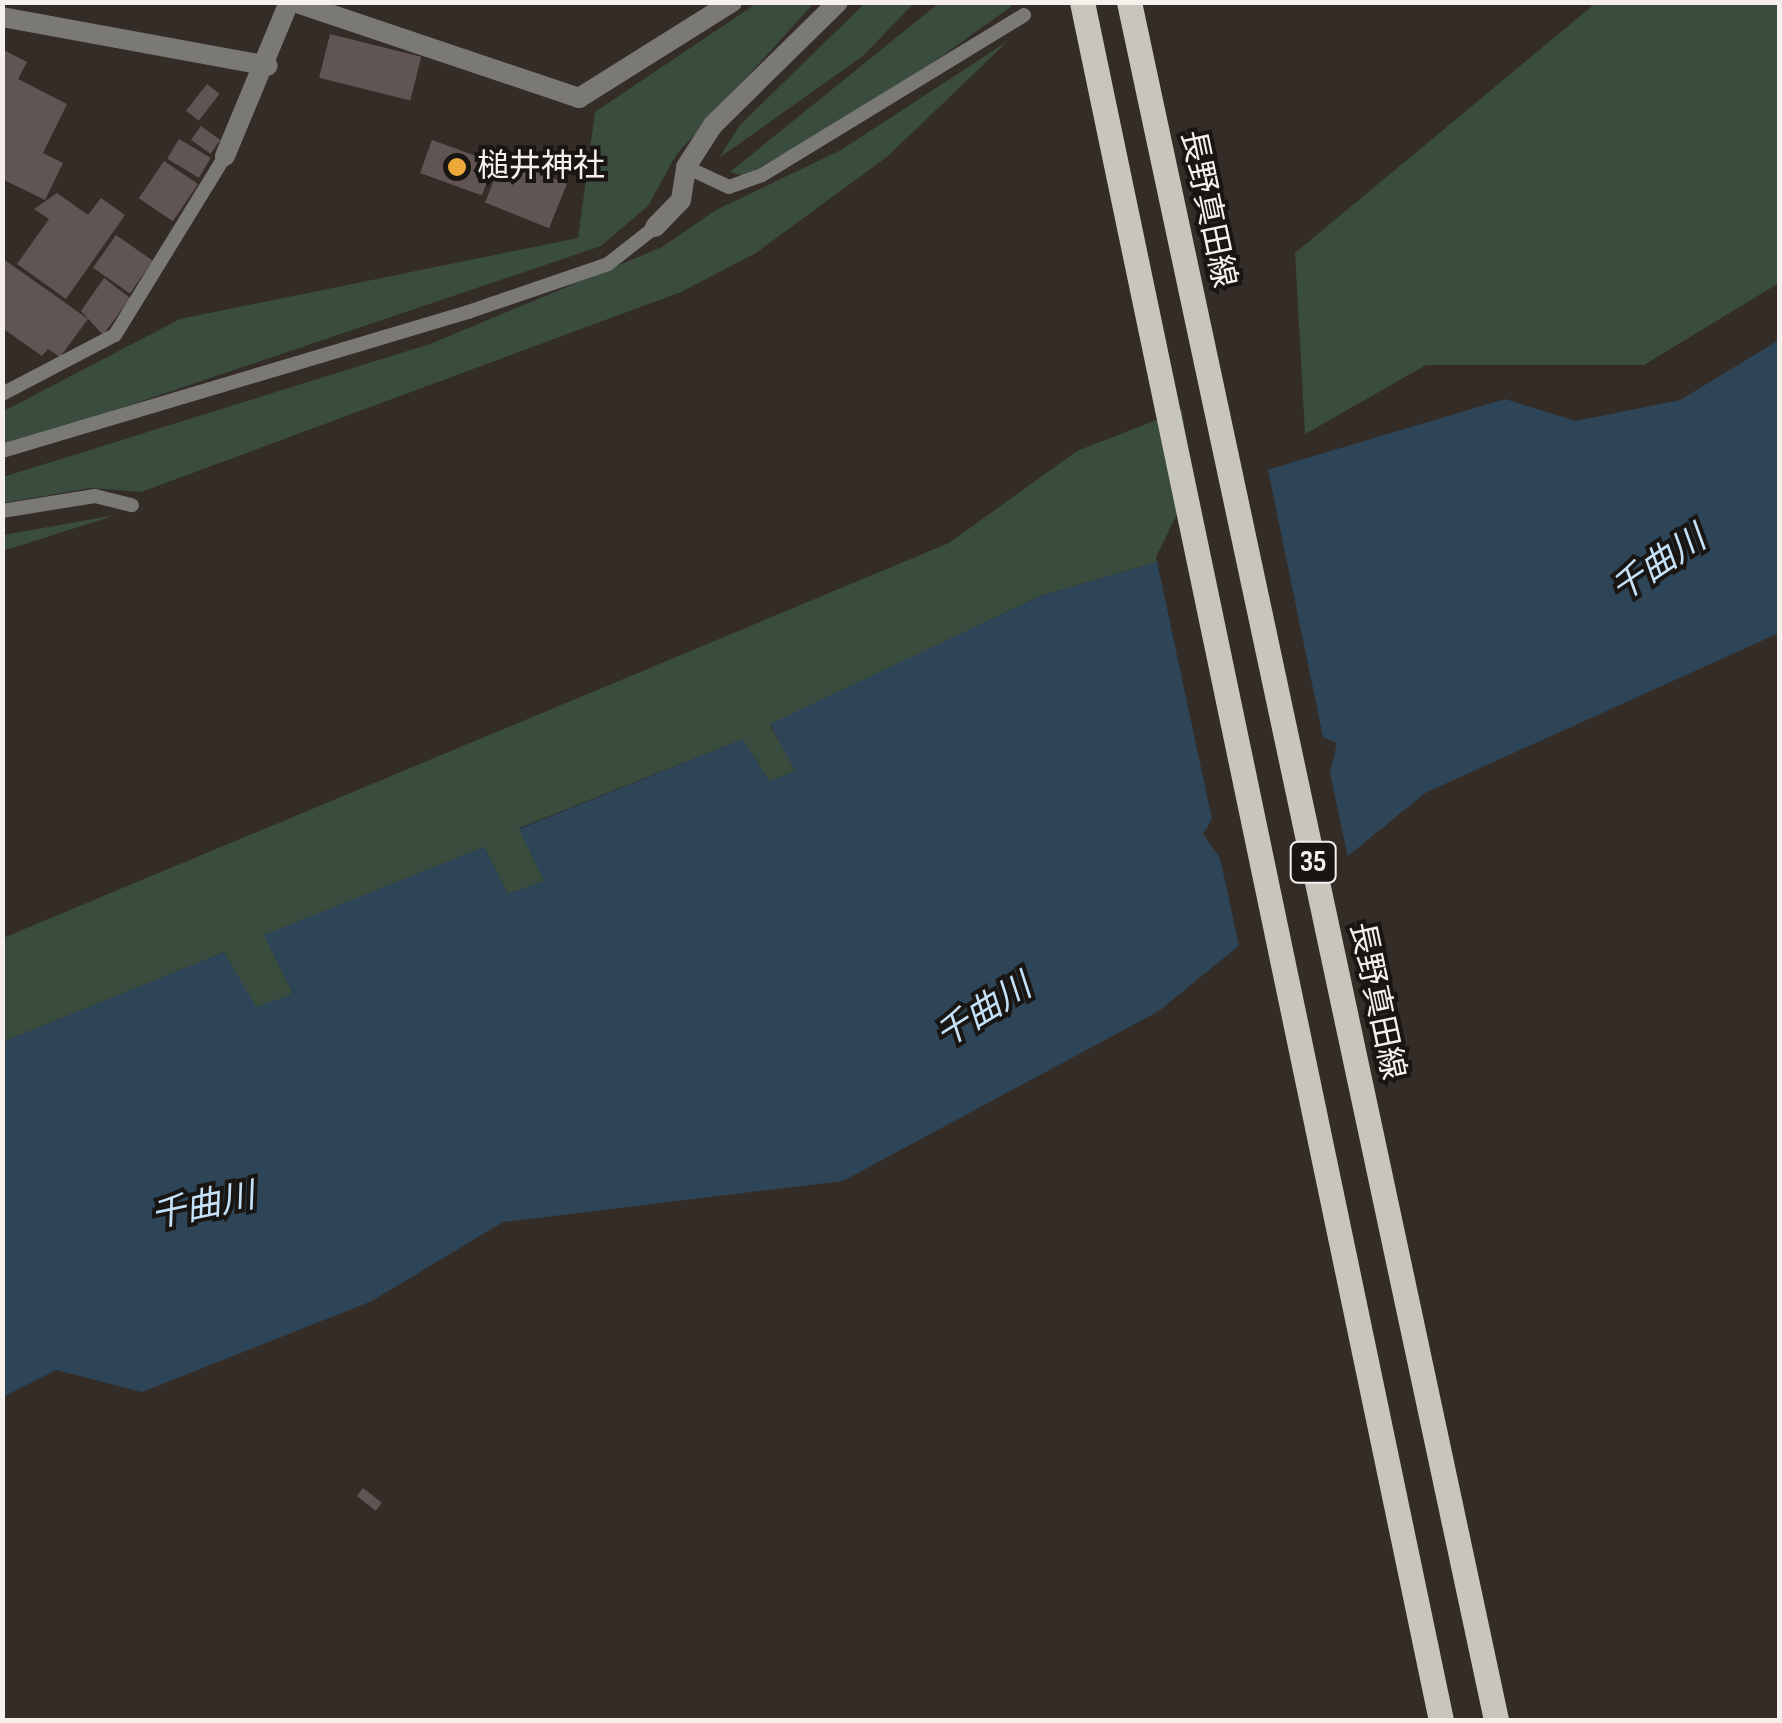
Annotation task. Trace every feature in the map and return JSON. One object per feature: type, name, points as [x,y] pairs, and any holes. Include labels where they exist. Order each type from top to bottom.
[{"type":"main road","name":"35","points":[[1082,2],[1440,1720]]},
{"type":"main road","name":"長野真田線","points":[[1129,2],[1496,1720]]},
{"type":"street","points":[[225,156],[268,66],[292,2],[579,98],[732,2]]},
{"type":"street","points":[[654,227],[681,200],[686,167],[714,125],[838,2]]},
{"type":"street","points":[[2,17],[268,66]]},
{"type":"lane","points":[[686,167],[728,187],[762,175],[1024,15]]},
{"type":"lane","points":[[2,394],[115,334],[225,156]]},
{"type":"lane","points":[[2,451],[503,300],[608,264],[654,227]]},
{"type":"lane","points":[[2,512],[95,496],[132,505]]},
{"type":"green space","points":[[1597,2],[1779,3],[1779,283],[1644,365],[1426,365],[1305,434],[1295,253]]},
{"type":"green space","points":[[757,3],[814,3],[676,155],[648,206],[601,246],[3,448],[2,412],[180,319],[578,238],[595,112]]},
{"type":"green space","points":[[865,3],[914,3],[863,56],[719,158],[740,125]]},
{"type":"green space","points":[[939,3],[1016,3],[875,104],[744,176],[730,172]]},
{"type":"green space","points":[[1008,41],[888,156],[756,253],[681,292],[141,492],[91,488],[3,503],[3,477],[430,344],[662,247],[716,210],[841,150]]},
{"type":"green space","points":[[1182,410],[1193,492],[1160,561],[1040,596],[770,725],[796,771],[769,781],[743,739],[519,828],[545,881],[508,894],[484,847],[265,936],[293,994],[255,1008],[224,952],[3,1042],[3,938],[949,543],[1077,451]]},
{"type":"green space","points":[[116,515],[3,551],[3,535]]},
{"type":"water","name":"千曲川","points":[[1779,340],[1779,633],[1425,793],[1159,1011],[843,1181],[503,1222],[372,1301],[142,1392],[56,1370],[3,1397],[3,1042],[224,952],[256,1007],[293,994],[264,935],[484,847],[508,894],[544,881],[519,829],[743,739],[769,781],[795,771],[770,724],[1040,596],[1160,561],[1193,492],[1505,399],[1576,421],[1680,400]]},
{"type":"pier","points":[[1267,465],[1323,737],[1337,743],[1330,773],[1349,862],[1240,951],[1220,858],[1203,834],[1212,819],[1156,557],[1190,488]]},
{"type":"building","points":[[330,34],[421,57],[410,100],[319,78]]},
{"type":"building","points":[[2,49],[27,62],[18,79],[67,104],[43,153],[63,163],[45,200],[2,179]]},
{"type":"building","points":[[207,84],[220,94],[199,121],[186,111]]},
{"type":"building","points":[[201,126],[220,140],[210,154],[191,140]]},
{"type":"building","points":[[179,139],[211,158],[199,178],[167,159]]},
{"type":"building","points":[[432,140],[494,163],[482,195],[420,173]]},
{"type":"building","points":[[503,158],[567,184],[549,228],[485,203]]},
{"type":"building","points":[[164,161],[198,184],[173,221],[139,198]]},
{"type":"building","points":[[57,193],[88,215],[101,198],[125,215],[66,299],[17,264],[49,219],[34,209]]},
{"type":"building","points":[[116,235],[153,261],[130,294],[93,268]]},
{"type":"building","points":[[2,258],[88,319],[60,357],[48,349],[42,356],[2,328]]},
{"type":"building","points":[[104,278],[130,298],[103,335],[81,311]]},
{"type":"building","points":[[363,1488],[382,1503],[376,1511],[357,1496]]},
{"type":"place","name":"槌井神社","points":[[457,167]]}]
